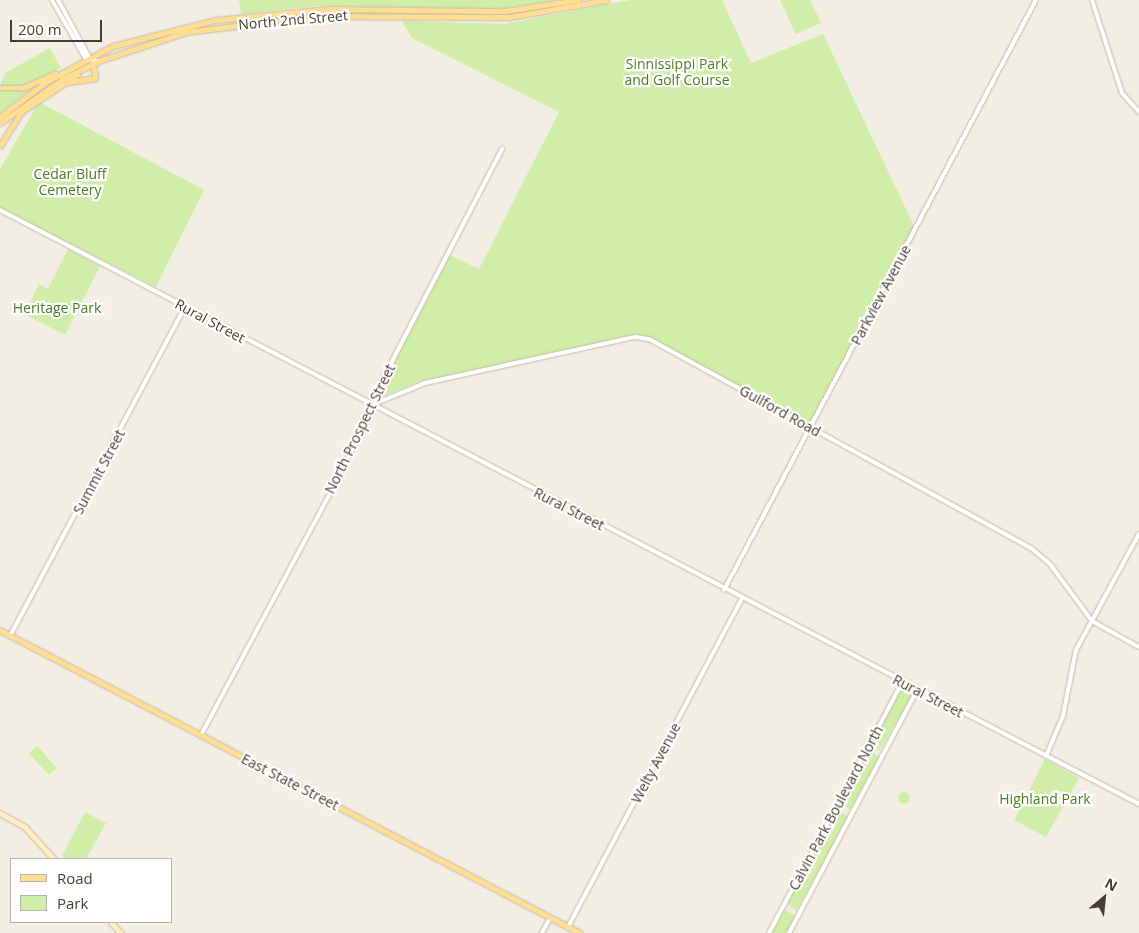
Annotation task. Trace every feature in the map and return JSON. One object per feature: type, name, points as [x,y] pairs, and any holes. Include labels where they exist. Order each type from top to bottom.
[{"type":"main road","name":"North 2nd Street","points":[[0,117],[79,63],[143,37],[279,12],[473,13],[578,0]]},
{"type":"main road","name":"North 2nd Street","points":[[0,123],[90,60],[99,61],[186,32],[276,20],[370,15],[510,17],[607,0]]},
{"type":"main road","points":[[0,146],[21,112],[90,60],[95,78],[72,81],[48,93]]},
{"type":"main road","points":[[0,88],[23,88],[79,63]]},
{"type":"main road","name":"East State Street","points":[[0,630],[580,933]]},
{"type":"main road","points":[[0,812],[25,827],[53,858]]},
{"type":"main road","points":[[112,923],[121,933]]},
{"type":"street","points":[[52,0],[90,60]]},
{"type":"street","points":[[58,0],[90,60]]},
{"type":"street","name":"Parkview Avenue","points":[[724,590],[1036,0]]},
{"type":"street","points":[[1092,0],[1122,93],[1139,112]]},
{"type":"street","name":"North Prospect Street","points":[[201,735],[502,149]]},
{"type":"street","name":"Rural Street","points":[[0,210],[902,683],[1139,804]]},
{"type":"street","name":"Summit Street","points":[[10,636],[185,308]]},
{"type":"street","name":"Guilford Road","points":[[372,405],[425,383],[641,337],[1032,548],[1050,564],[1092,621],[1139,647]]},
{"type":"street","points":[[1046,756],[1064,716],[1072,663],[1092,621],[1139,534]]},
{"type":"street","name":"Welty Avenue","points":[[568,927],[742,599]]},
{"type":"street","name":"Calvin Park Boulevard North","points":[[769,933],[902,683]]},
{"type":"street","name":"Calvin Park Boulevard North","points":[[789,933],[917,690]]},
{"type":"street","points":[[542,933],[550,918]]},
{"type":"green space","points":[[239,0],[560,0],[497,9],[316,6],[241,14]]},
{"type":"green space","name":"Sinnissippi Park and Golf Course","points":[[630,0],[722,0],[751,63],[823,34],[914,226],[811,425],[638,334],[421,381],[383,396],[379,392],[450,255],[479,269],[559,112],[412,38],[402,21],[505,24]]},
{"type":"green space","points":[[780,0],[810,0],[821,23],[796,34]]},
{"type":"green space","points":[[50,48],[61,68],[23,86],[0,86],[5,73]]},
{"type":"green space","points":[[35,86],[0,113],[0,90]]},
{"type":"green space","name":"Cedar Bluff Cemetery","points":[[39,102],[204,190],[156,287],[0,208],[0,169]]},
{"type":"green space","name":"Heritage Park","points":[[68,249],[100,266],[65,335],[24,314],[39,284],[48,289]]},
{"type":"green space","points":[[901,687],[914,693],[879,751],[871,744]]},
{"type":"green space","points":[[37,746],[57,768],[49,775],[29,754]]},
{"type":"green space","points":[[870,751],[880,757],[850,810],[841,802]]},
{"type":"green space","name":"Highland Park","points":[[1045,759],[1079,778],[1046,837],[1014,820]]},
{"type":"green space","points":[[902,792],[906,792],[910,798],[906,804],[902,804],[898,800],[898,796]]},
{"type":"green space","points":[[837,809],[849,817],[796,911],[787,903]]},
{"type":"green space","points":[[85,812],[106,823],[87,858],[66,858],[62,856]]},
{"type":"green space","points":[[784,910],[796,916],[788,933],[771,933]]},
{"type":"sand","points":[[1056,790],[1061,792],[1063,797],[1061,802],[1056,804],[1051,802],[1049,797],[1051,792]]}]
